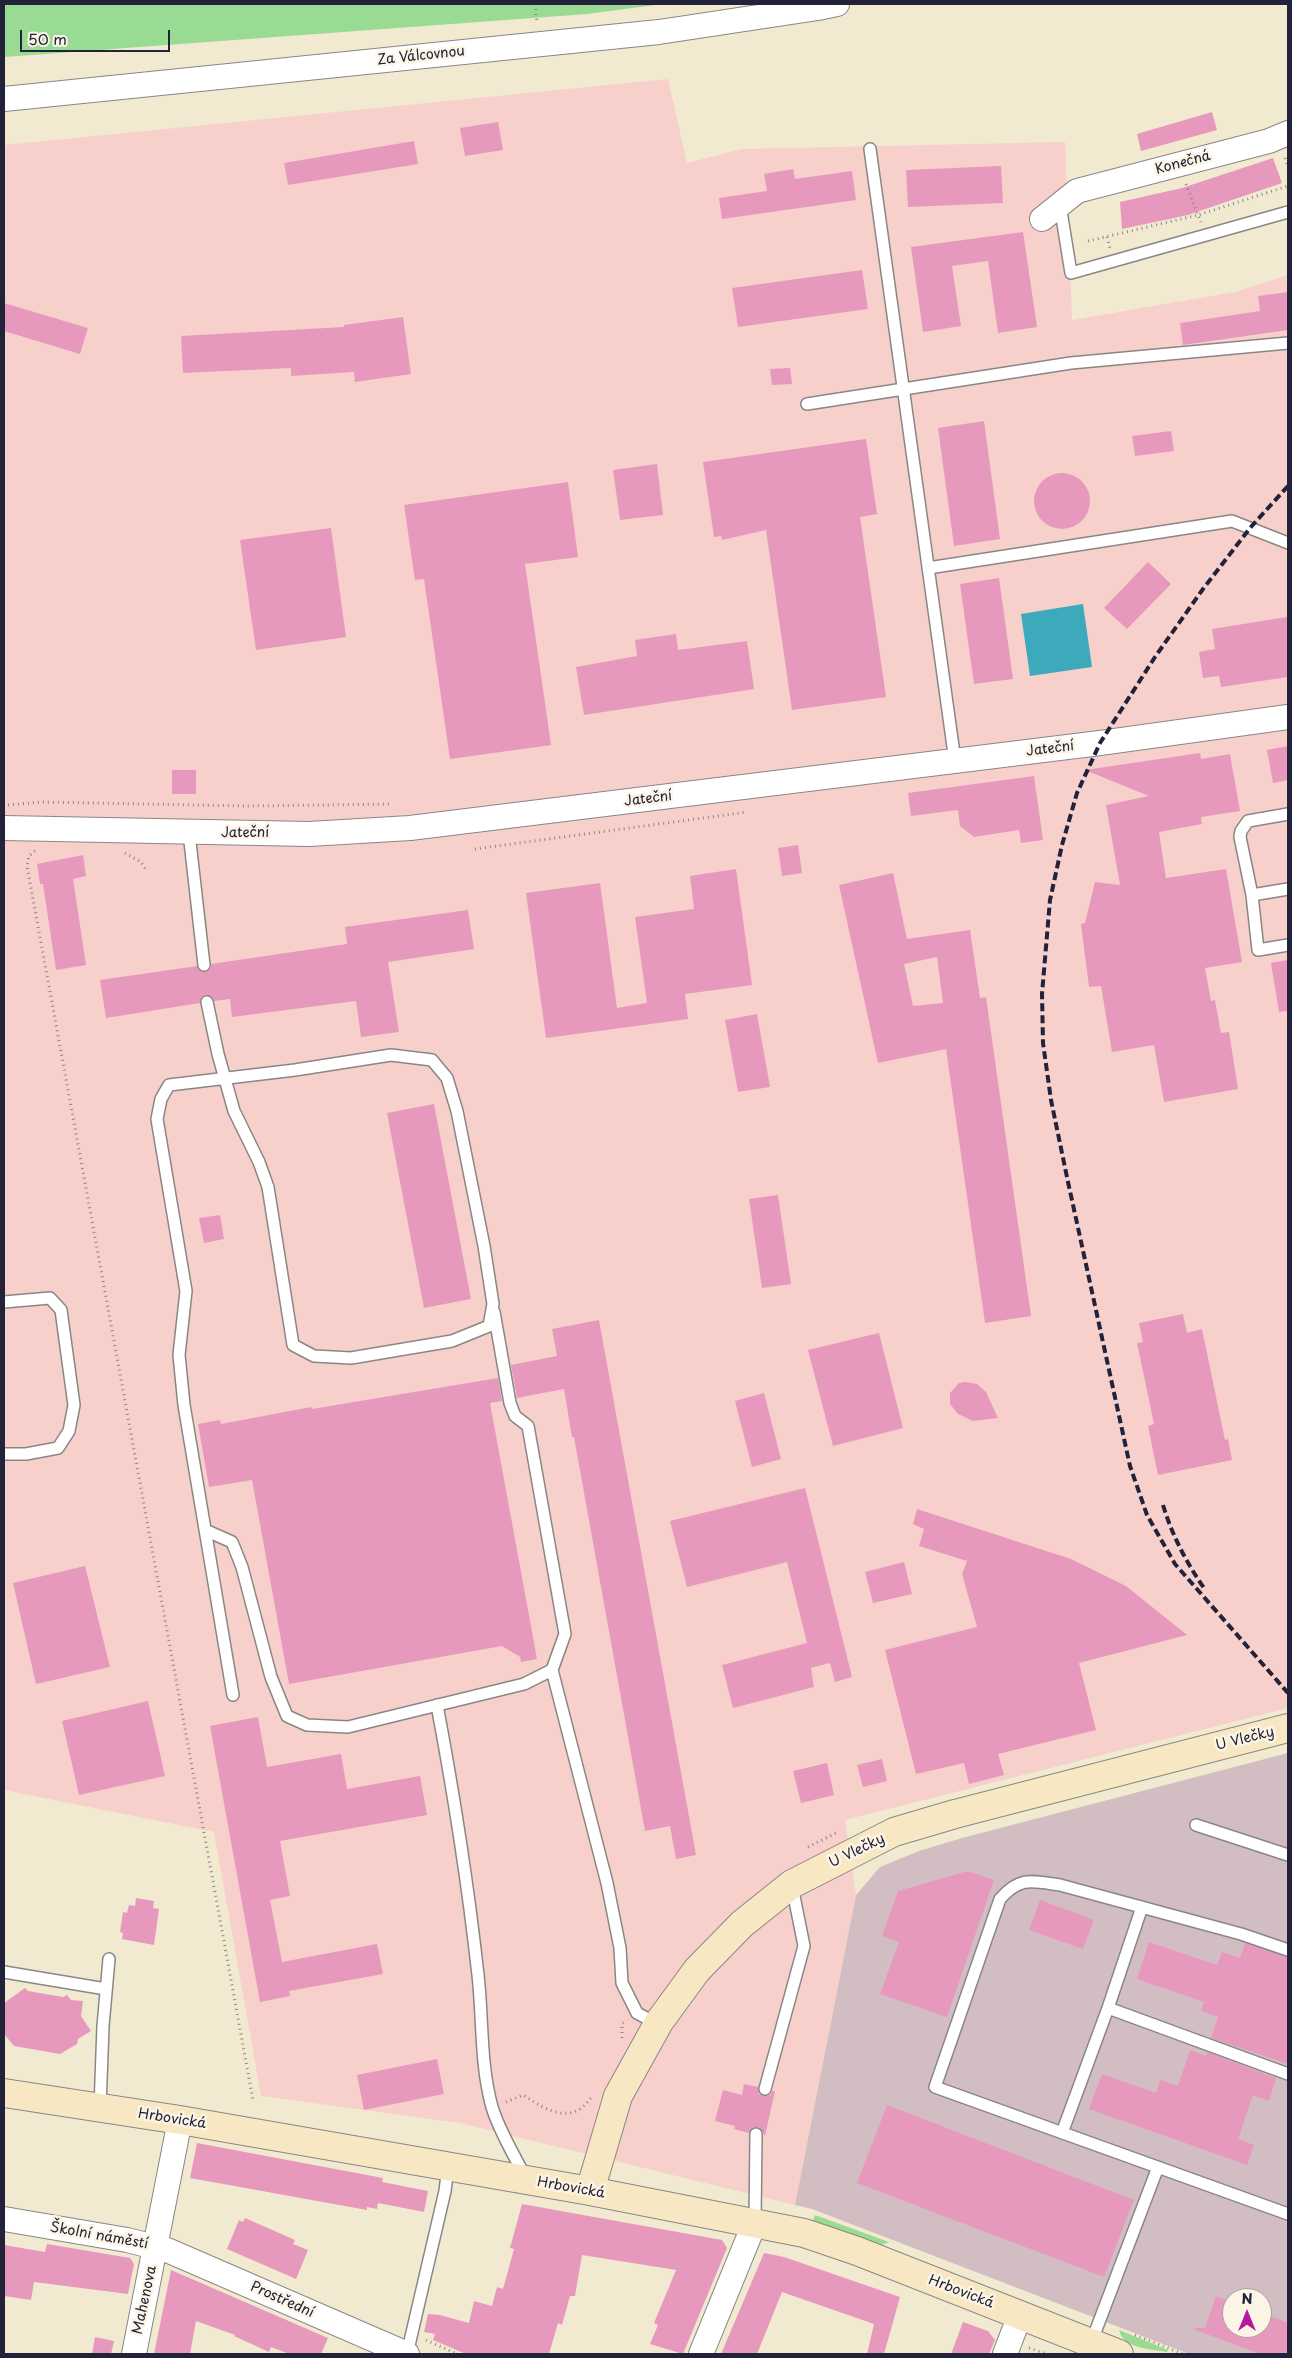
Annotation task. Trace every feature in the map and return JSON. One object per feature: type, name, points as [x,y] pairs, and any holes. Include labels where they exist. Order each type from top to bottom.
[{"type":"main road","name":"U Vlečky","points":[[590,2191],[618,2096],[658,2022],[697,1970],[742,1924],[792,1884],[894,1832],[955,1814],[1288,1728]]},
{"type":"main road","name":"Hrbovická","points":[[4,2093],[180,2120],[590,2191],[804,2233],[856,2251],[1119,2354]]},
{"type":"street","name":"Za Válcovnou","points":[[4,99],[659,32],[837,4]]},
{"type":"street","name":"Konečná","points":[[1060,205],[1269,141],[1288,133]]},
{"type":"street","name":"Jateční","points":[[4,828],[309,834],[410,828],[955,761],[1288,717]]},
{"type":"street","name":"Školní náměstí","points":[[4,2219],[156,2247],[180,2120]]},
{"type":"street","points":[[701,2354],[755,2222]]},
{"type":"street","name":"Prostřední","points":[[156,2247],[180,2255],[411,2350]]},
{"type":"street","name":"Mahenova","points":[[134,2354],[156,2247]]},
{"type":"street","points":[[1014,2350],[1020,2315]]},
{"type":"lane","points":[[870,149],[955,761]]},
{"type":"lane","points":[[1060,205],[1071,273],[1288,212]]},
{"type":"lane","points":[[807,404],[1072,363],[1288,343]]},
{"type":"lane","points":[[928,568],[1232,521],[1288,544]]},
{"type":"lane","points":[[1288,814],[1248,821],[1241,831],[1252,895],[1258,950],[1288,945]]},
{"type":"lane","points":[[189,833],[204,965]]},
{"type":"lane","points":[[1252,895],[1288,889]]},
{"type":"lane","points":[[207,1002],[234,1111],[259,1162],[268,1187],[294,1345],[314,1356],[351,1358],[452,1340],[488,1326],[492,1304]]},
{"type":"lane","points":[[233,1695],[184,1405],[179,1354],[186,1291],[156,1119],[161,1099],[169,1085],[295,1070],[391,1055],[432,1060],[446,1078],[457,1111],[484,1246],[492,1304],[510,1403],[515,1416],[528,1426],[565,1634],[552,1670],[607,1883],[620,1948],[622,1983],[637,2013],[658,2022]]},
{"type":"lane","points":[[4,1302],[50,1298],[60,1310],[74,1405],[69,1431],[58,1448],[26,1454],[4,1454]]},
{"type":"lane","points":[[205,1530],[232,1542],[242,1567],[271,1677],[287,1716],[307,1725],[348,1727],[524,1684],[552,1670]]},
{"type":"lane","points":[[437,1705],[456,1810],[478,1977],[482,2047],[492,2108],[527,2180]]},
{"type":"lane","points":[[1196,1825],[1288,1855]]},
{"type":"lane","points":[[1288,1950],[1241,1934],[1060,1886],[1031,1881],[1011,1886],[1000,1900],[935,2087],[1288,2214]]},
{"type":"lane","points":[[765,2089],[804,1946],[792,1884]]},
{"type":"lane","points":[[1062,2133],[1108,2008],[1142,1907]]},
{"type":"lane","points":[[100,2108],[109,1959]]},
{"type":"lane","points":[[4,1972],[106,1989]]},
{"type":"lane","points":[[1108,2008],[1288,2074]]},
{"type":"lane","points":[[755,2222],[756,2134]]},
{"type":"lane","points":[[411,2350],[445,2191],[448,2167]]},
{"type":"lane","points":[[1091,2343],[1158,2167]]},
{"type":"path","points":[[1184,177],[1198,215]]},
{"type":"path","points":[[1088,241],[1198,215],[1288,186]]},
{"type":"path","points":[[1107,237],[1110,249]]},
{"type":"path","points":[[4,805],[42,802],[248,806],[392,804]]},
{"type":"path","points":[[475,849],[747,812]]},
{"type":"path","points":[[43,848],[34,851],[29,856],[27,866],[253,2100]]},
{"type":"path","points":[[622,2040],[622,2024],[627,2018]]},
{"type":"path","points":[[504,2103],[523,2095],[554,2112],[567,2113]]},
{"type":"path","points":[[411,2350],[457,2354]]},
{"type":"path","points":[[1014,2350],[1047,2354]]},
{"type":"shaded area","points":[[668,79],[687,163],[742,149],[1065,142],[1072,320],[1235,292],[1288,275],[1288,1708],[845,1820],[856,1895],[795,2205],[460,2123],[261,2096],[214,1832],[4,1790],[4,145]]},
{"type":"shaded area","points":[[1288,1753],[1288,2354],[1189,2354],[812,2209],[795,2205],[856,1895],[880,1867],[919,1851],[962,1838]]},
{"type":"green space","points":[[4,4],[663,4],[587,14],[4,57]]},
{"type":"green space","points":[[815,2215],[889,2242],[882,2245],[849,2233],[812,2224]]},
{"type":"green space","points":[[1119,2330],[1168,2350],[1167,2352],[1132,2345],[1126,2341]]},
{"type":"water","points":[[1083,604],[1092,667],[1030,676],[1021,614]]},
{"type":"building","points":[[1212,112],[1217,130],[1141,151],[1137,134]]},
{"type":"building","points":[[498,122],[503,150],[465,156],[460,128]]},
{"type":"building","points":[[414,141],[418,164],[288,185],[284,163]]},
{"type":"building","points":[[1273,158],[1282,183],[1188,215],[1122,229],[1120,202],[1182,188]]},
{"type":"building","points":[[1001,166],[1003,203],[908,207],[906,170]]},
{"type":"building","points":[[793,169],[795,179],[852,171],[856,200],[722,219],[719,198],[767,191],[764,174]]},
{"type":"building","points":[[1023,232],[1037,327],[998,333],[988,261],[952,266],[961,326],[923,332],[911,247]]},
{"type":"building","points":[[862,270],[868,309],[738,327],[732,288]]},
{"type":"building","points":[[1288,292],[1288,330],[1183,345],[1180,323],[1260,311],[1258,296]]},
{"type":"building","points":[[4,303],[88,328],[80,354],[4,331]]},
{"type":"building","points":[[403,317],[411,374],[355,382],[354,372],[291,376],[291,368],[183,373],[181,336],[344,327],[344,325]]},
{"type":"building","points":[[790,368],[792,384],[772,385],[770,369]]},
{"type":"building","points":[[984,421],[1000,539],[954,546],[938,428]]},
{"type":"building","points":[[1171,431],[1174,451],[1135,456],[1132,436]]},
{"type":"building","points":[[866,439],[877,514],[860,517],[886,697],[792,710],[766,530],[722,540],[721,536],[714,537],[703,462]]},
{"type":"building","points":[[657,464],[663,515],[620,520],[613,470]]},
{"type":"building","points":[[1062,473],[1077,478],[1085,486],[1090,501],[1085,516],[1077,524],[1062,529],[1047,524],[1039,516],[1034,501],[1039,486],[1047,478]]},
{"type":"building","points":[[568,482],[578,557],[525,564],[551,745],[450,759],[424,579],[415,580],[404,505]]},
{"type":"building","points":[[331,528],[346,637],[256,650],[240,540]]},
{"type":"building","points":[[1148,562],[1171,584],[1127,629],[1104,608]]},
{"type":"building","points":[[999,578],[1013,679],[974,684],[960,584]]},
{"type":"building","points":[[1287,617],[1288,677],[1221,687],[1219,676],[1203,678],[1199,652],[1215,649],[1212,629]]},
{"type":"building","points":[[676,634],[678,650],[747,641],[754,689],[584,715],[576,667],[637,656],[635,640]]},
{"type":"building","points":[[1288,746],[1288,780],[1273,783],[1267,750]]},
{"type":"building","points":[[1200,753],[1201,759],[1230,754],[1240,811],[1201,817],[1202,824],[1159,832],[1166,878],[1226,869],[1242,962],[1205,968],[1211,1001],[1215,1000],[1221,1033],[1229,1032],[1238,1089],[1164,1102],[1154,1045],[1112,1052],[1101,986],[1089,987],[1081,924],[1085,923],[1095,882],[1120,885],[1106,805],[1149,796],[1085,770]]},
{"type":"building","points":[[172,770],[196,770],[196,794],[172,794]]},
{"type":"building","points":[[1034,776],[1043,840],[1021,843],[1019,830],[974,837],[960,826],[958,810],[911,816],[908,793]]},
{"type":"building","points":[[798,845],[802,873],[782,876],[778,848]]},
{"type":"building","points":[[83,855],[86,876],[73,879],[86,965],[56,970],[43,884],[40,884],[37,864]]},
{"type":"building","points":[[736,869],[752,985],[685,994],[688,1019],[546,1038],[526,893],[600,883],[617,1008],[647,1003],[635,917],[694,909],[690,876]]},
{"type":"building","points":[[893,873],[907,939],[970,930],[980,998],[986,997],[1031,1316],[985,1323],[946,1049],[878,1063],[839,885]],"holes":[[[937,957],[943,1003],[913,1006],[904,964]]]},
{"type":"building","points":[[468,910],[474,949],[388,962],[399,1032],[361,1037],[356,1001],[232,1017],[230,999],[214,1001],[212,997],[206,995],[202,997],[200,1003],[106,1018],[100,980],[197,966],[201,972],[205,972],[211,968],[211,964],[347,944],[345,927]]},
{"type":"building","points":[[1288,960],[1288,1011],[1279,1012],[1271,963]]},
{"type":"building","points":[[757,1014],[770,1087],[738,1092],[725,1020]]},
{"type":"building","points":[[434,1104],[471,1299],[424,1308],[387,1113]]},
{"type":"building","points":[[778,1195],[791,1284],[762,1288],[749,1199]]},
{"type":"building","points":[[220,1215],[224,1239],[204,1243],[199,1218]]},
{"type":"building","points":[[1183,1314],[1187,1333],[1202,1329],[1225,1440],[1228,1439],[1232,1460],[1158,1475],[1148,1426],[1154,1424],[1137,1343],[1143,1342],[1139,1323]]},
{"type":"building","points":[[599,1320],[696,1855],[676,1859],[670,1826],[645,1831],[564,1389],[517,1398],[511,1365],[557,1356],[552,1329]]},
{"type":"building","points":[[879,1333],[903,1428],[833,1446],[808,1350]]},
{"type":"building","points":[[498,1378],[502,1401],[490,1403],[537,1659],[521,1662],[520,1657],[502,1646],[289,1684],[252,1480],[209,1487],[198,1424],[220,1420],[221,1424],[311,1407],[312,1409]]},
{"type":"building","points":[[959,1383],[977,1384],[986,1392],[998,1418],[973,1421],[958,1414],[950,1404],[950,1393]]},
{"type":"building","points":[[764,1393],[781,1459],[752,1467],[735,1401]]},
{"type":"building","points":[[805,1488],[852,1677],[835,1682],[830,1663],[811,1668],[814,1687],[733,1708],[722,1665],[807,1643],[787,1562],[687,1587],[670,1521]]},
{"type":"building","points":[[917,1509],[1071,1559],[1126,1586],[1187,1635],[1079,1663],[1096,1730],[998,1754],[1004,1775],[969,1784],[964,1763],[916,1774],[885,1650],[977,1627],[962,1574],[967,1561],[919,1546],[924,1529],[913,1524]]},
{"type":"building","points":[[904,1562],[912,1594],[873,1603],[865,1572]]},
{"type":"building","points":[[85,1566],[110,1667],[36,1684],[13,1583]]},
{"type":"building","points":[[148,1701],[165,1776],[79,1795],[62,1721]]},
{"type":"building","points":[[258,1717],[267,1767],[341,1754],[347,1789],[420,1776],[427,1815],[280,1841],[290,1896],[270,1900],[282,1962],[377,1944],[383,1974],[289,1991],[290,1996],[260,2002],[210,1726]]},
{"type":"building","points":[[882,1759],[887,1781],[863,1787],[857,1765]]},
{"type":"building","points":[[827,1763],[834,1795],[801,1803],[793,1771]]},
{"type":"building","points":[[968,1871],[994,1880],[947,2017],[880,1994],[899,1942],[882,1936],[898,1891]]},
{"type":"building","points":[[136,1898],[154,1901],[153,1908],[159,1909],[154,1945],[122,1939],[123,1933],[120,1932],[123,1912],[127,1913],[129,1905],[135,1906]]},
{"type":"building","points":[[1040,1900],[1094,1920],[1083,1949],[1029,1930]]},
{"type":"building","points":[[1149,1942],[1217,1965],[1222,1952],[1240,1958],[1245,1943],[1288,1957],[1288,2064],[1211,2038],[1218,2017],[1201,2011],[1204,2002],[1137,1979]]},
{"type":"building","points":[[25,1988],[28,1991],[63,1997],[67,1995],[71,2000],[83,2001],[81,2016],[91,2031],[78,2039],[77,2044],[60,2054],[14,2046],[4,2034],[4,2003]]},
{"type":"building","points":[[1190,2050],[1206,2056],[1207,2052],[1276,2078],[1269,2101],[1253,2095],[1238,2139],[1254,2145],[1247,2165],[1089,2109],[1102,2074],[1156,2093],[1160,2080],[1178,2086]]},
{"type":"building","points":[[437,2059],[444,2094],[364,2110],[357,2075]]},
{"type":"building","points":[[744,2084],[758,2087],[759,2094],[764,2096],[770,2095],[772,2091],[775,2091],[765,2136],[759,2127],[753,2127],[749,2133],[734,2129],[735,2126],[715,2121],[723,2090],[742,2095]]},
{"type":"building","points":[[887,2105],[1134,2200],[1104,2277],[857,2183]]},
{"type":"building","points":[[197,2143],[383,2178],[382,2182],[428,2191],[424,2212],[378,2203],[377,2209],[367,2207],[367,2210],[190,2178]]},
{"type":"building","points":[[522,2204],[722,2240],[727,2248],[683,2354],[650,2344],[658,2325],[654,2323],[676,2270],[582,2255],[575,2296],[570,2296],[562,2325],[558,2323],[549,2354],[466,2354],[433,2340],[435,2334],[424,2332],[428,2314],[440,2315],[469,2323],[474,2301],[492,2306],[497,2287],[503,2289],[514,2249],[510,2248]]},
{"type":"building","points":[[245,2218],[295,2240],[293,2244],[308,2250],[296,2279],[227,2249],[239,2220],[243,2222]]},
{"type":"building","points":[[47,2244],[130,2258],[134,2264],[128,2294],[34,2282],[31,2300],[4,2296],[4,2245],[45,2252]]},
{"type":"building","points":[[764,2253],[784,2257],[900,2297],[884,2354],[867,2354],[874,2324],[782,2292],[757,2354],[721,2354]]},
{"type":"building","points":[[171,2270],[328,2338],[321,2354],[289,2354],[271,2347],[269,2352],[235,2335],[196,2321],[190,2354],[154,2354]]},
{"type":"building","points":[[1216,2296],[1222,2298],[1222,2338],[1272,2338],[1272,2317],[1288,2323],[1288,2354],[1261,2354],[1195,2330],[1195,2328],[1205,2328]]},
{"type":"building","points":[[963,2322],[988,2331],[995,2340],[989,2354],[951,2354]]},
{"type":"building","points":[[95,2337],[114,2341],[111,2354],[92,2354]]},
{"type":"railway","points":[[1288,486],[1250,528],[1203,589],[1155,657],[1100,743],[1077,793],[1062,845],[1050,900],[1042,994],[1043,1043],[1051,1100],[1130,1466],[1147,1515],[1175,1564],[1288,1693]]},
{"type":"railway","points":[[1163,1505],[1180,1548],[1204,1588]]}]
